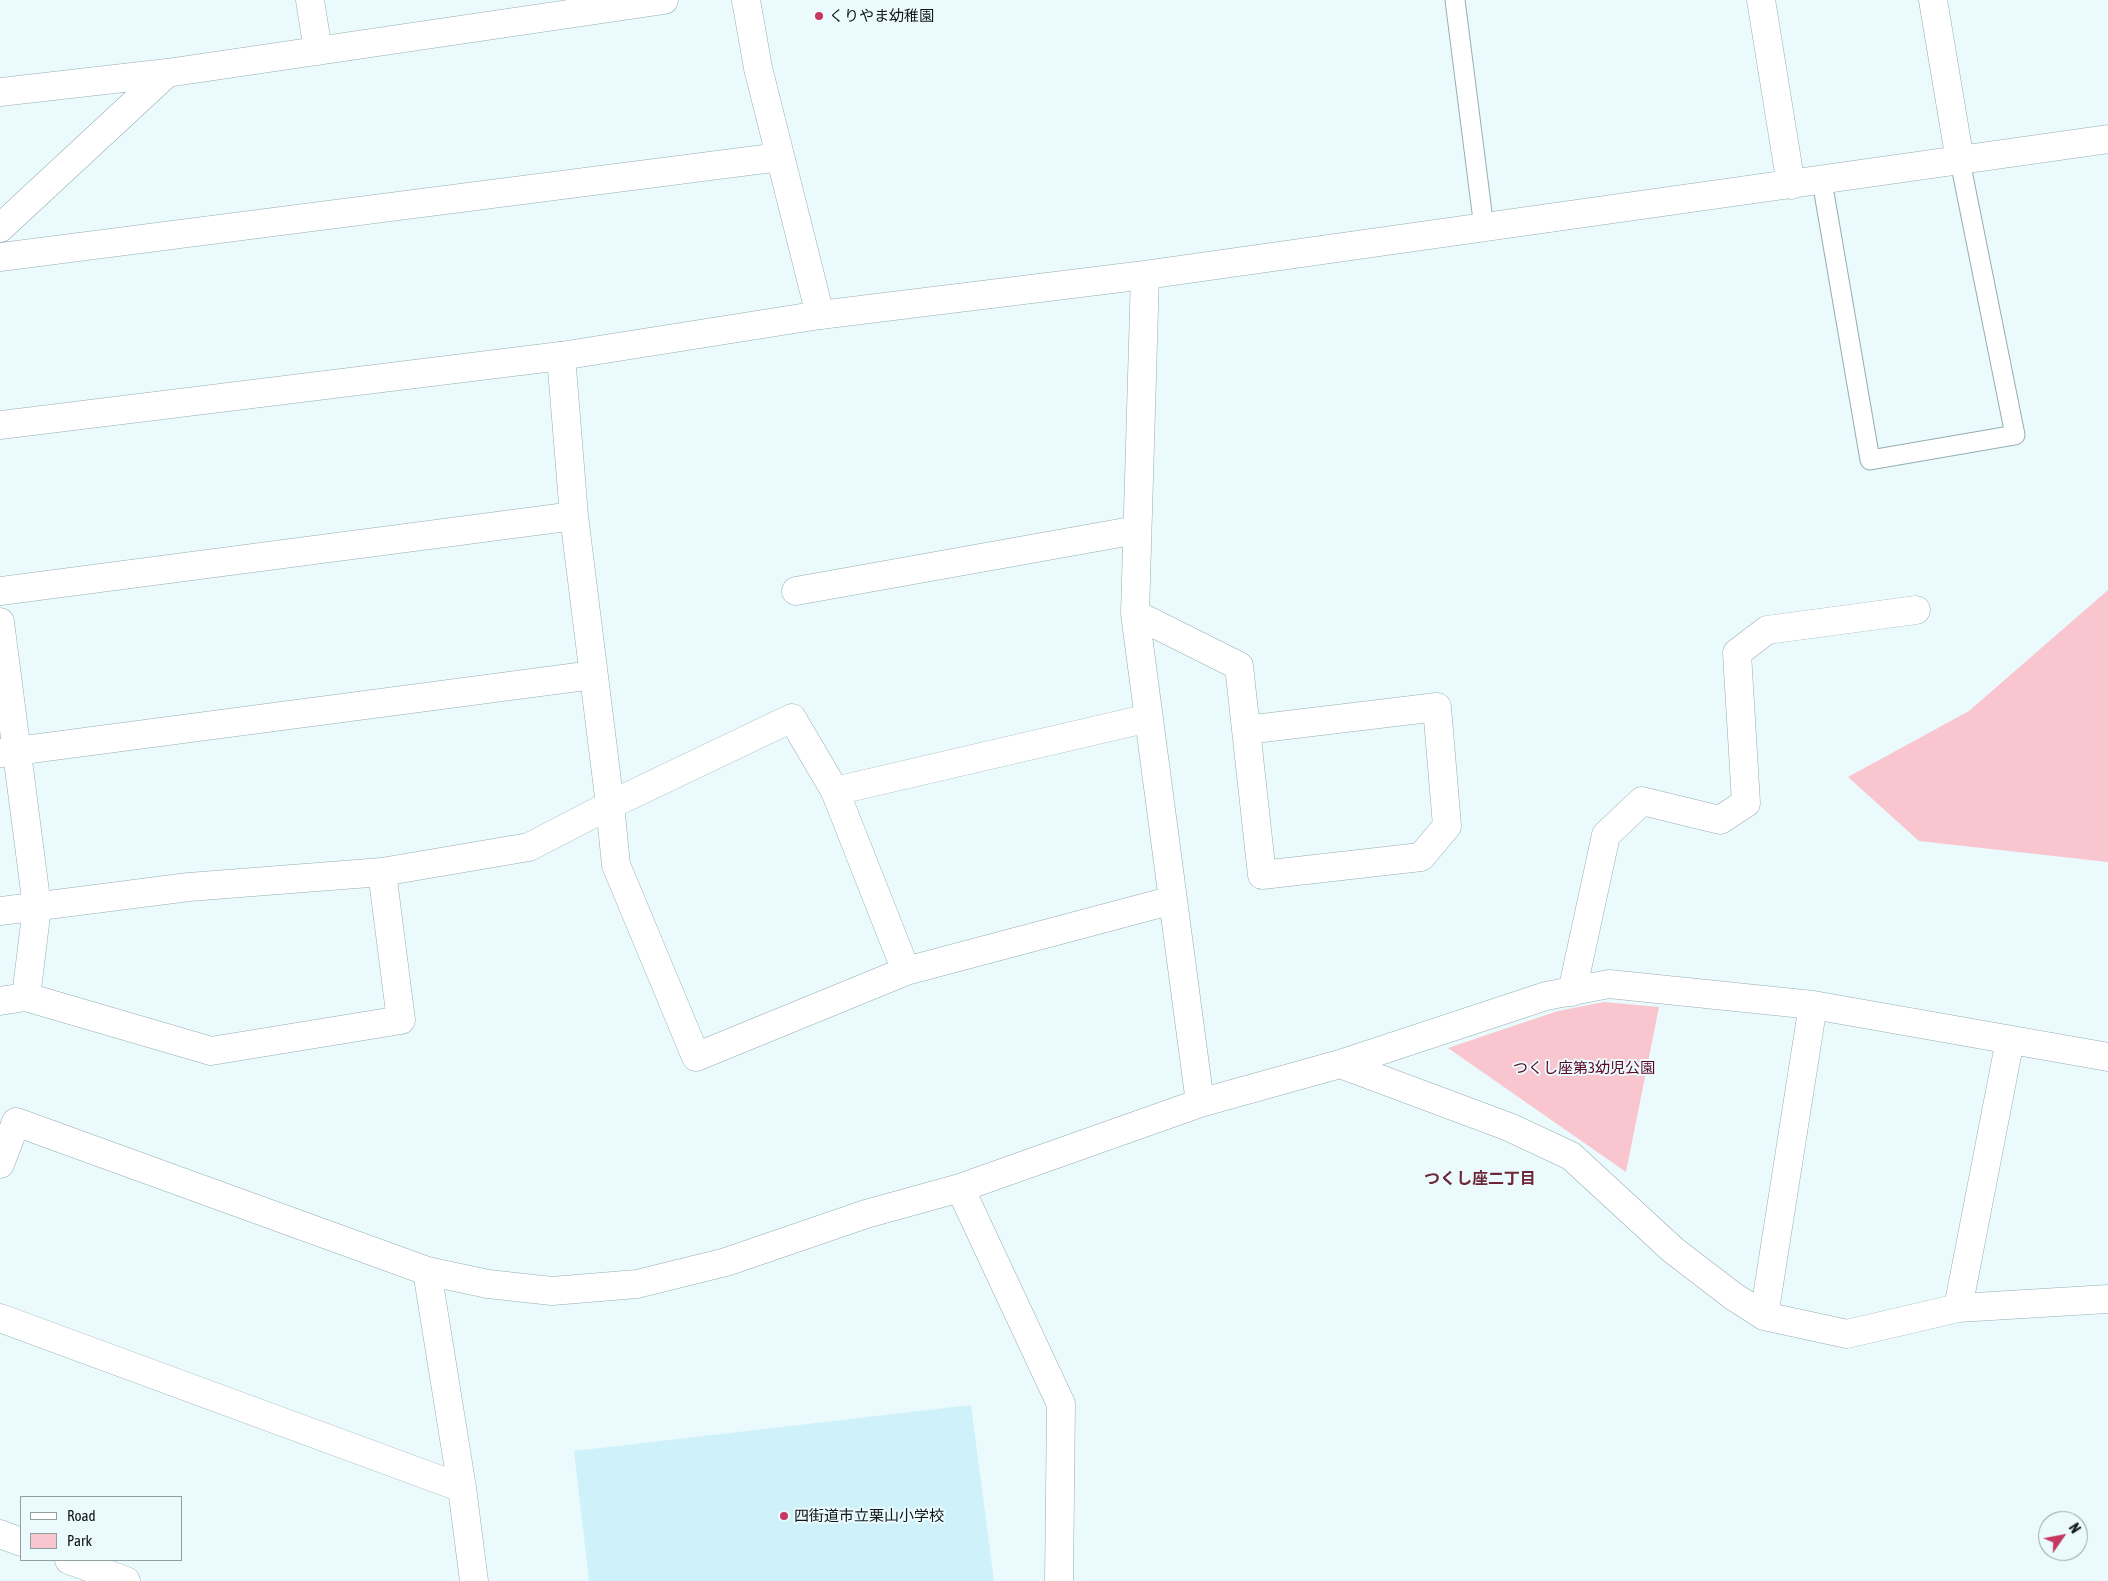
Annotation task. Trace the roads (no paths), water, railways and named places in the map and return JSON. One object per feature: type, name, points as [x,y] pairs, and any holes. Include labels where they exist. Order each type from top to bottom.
[{"type":"street","points":[[310,0],[318,51]]},
{"type":"street","points":[[0,92],[168,73],[664,0]]},
{"type":"street","points":[[746,0],[758,68],[820,315]]},
{"type":"street","points":[[1761,0],[1791,185]]},
{"type":"street","points":[[1933,0],[1960,161]]},
{"type":"street","points":[[0,228],[168,73]]},
{"type":"street","points":[[0,425],[561,356],[820,315],[1145,275],[2108,139]]},
{"type":"street","points":[[0,256],[780,157]]},
{"type":"street","points":[[1145,275],[1135,614],[1200,1103]]},
{"type":"street","points":[[561,356],[574,516],[616,865],[696,1057],[906,971],[1173,900]]},
{"type":"street","points":[[0,591],[574,516]]},
{"type":"street","points":[[796,591],[1137,530]]},
{"type":"street","points":[[1572,992],[1606,835],[1642,801],[1720,820],[1746,804],[1737,653],[1767,630],[1916,610]]},
{"type":"street","points":[[1135,614],[1239,666],[1246,730],[1262,875],[1420,857],[1447,826],[1437,707],[1246,730]]},
{"type":"street","points":[[0,622],[8,752],[37,907],[26,997]]},
{"type":"street","points":[[8,752],[593,675]]},
{"type":"street","points":[[0,911],[189,887],[382,872],[529,847],[610,805],[792,718],[835,791],[906,971]]},
{"type":"street","points":[[835,791],[1149,718]]},
{"type":"street","points":[[0,1001],[26,997],[211,1051],[401,1020],[382,872]]},
{"type":"street","points":[[0,1164],[16,1122],[428,1271],[488,1284],[552,1291],[637,1284],[726,1262],[866,1214],[960,1188],[1200,1103],[1340,1064],[1546,996],[1609,984],[1813,1006],[2108,1057]]},
{"type":"street","points":[[1764,1316],[1813,1006]]},
{"type":"street","points":[[1958,1308],[2010,1040]]},
{"type":"street","points":[[1340,1064],[1510,1127],[1572,1156],[1673,1250],[1733,1296],[1764,1316],[1847,1334],[1958,1308],[2108,1299]]},
{"type":"street","points":[[960,1188],[1061,1404],[1059,1581]]},
{"type":"street","points":[[428,1271],[462,1488],[474,1581]]},
{"type":"street","points":[[0,1318],[462,1488]]},
{"type":"street","points":[[0,1534],[20,1542]]},
{"type":"street","points":[[72,1561],[126,1581]]},
{"type":"lane","points":[[1455,0],[1484,228]]},
{"type":"lane","points":[[1822,180],[1870,460],[2015,435],[1960,161]]},
{"type":"place","name":"くりやま幼稚園","points":[[819,16]]},
{"type":"place","name":"四街道市立栗山小学校","points":[[784,1516]]},
{"type":"district","name":"つくし座二丁目","points":[[1480,1179]]},
{"type":"park label","name":"つくし座第3幼児公園","points":[[1584,1068]]}]
